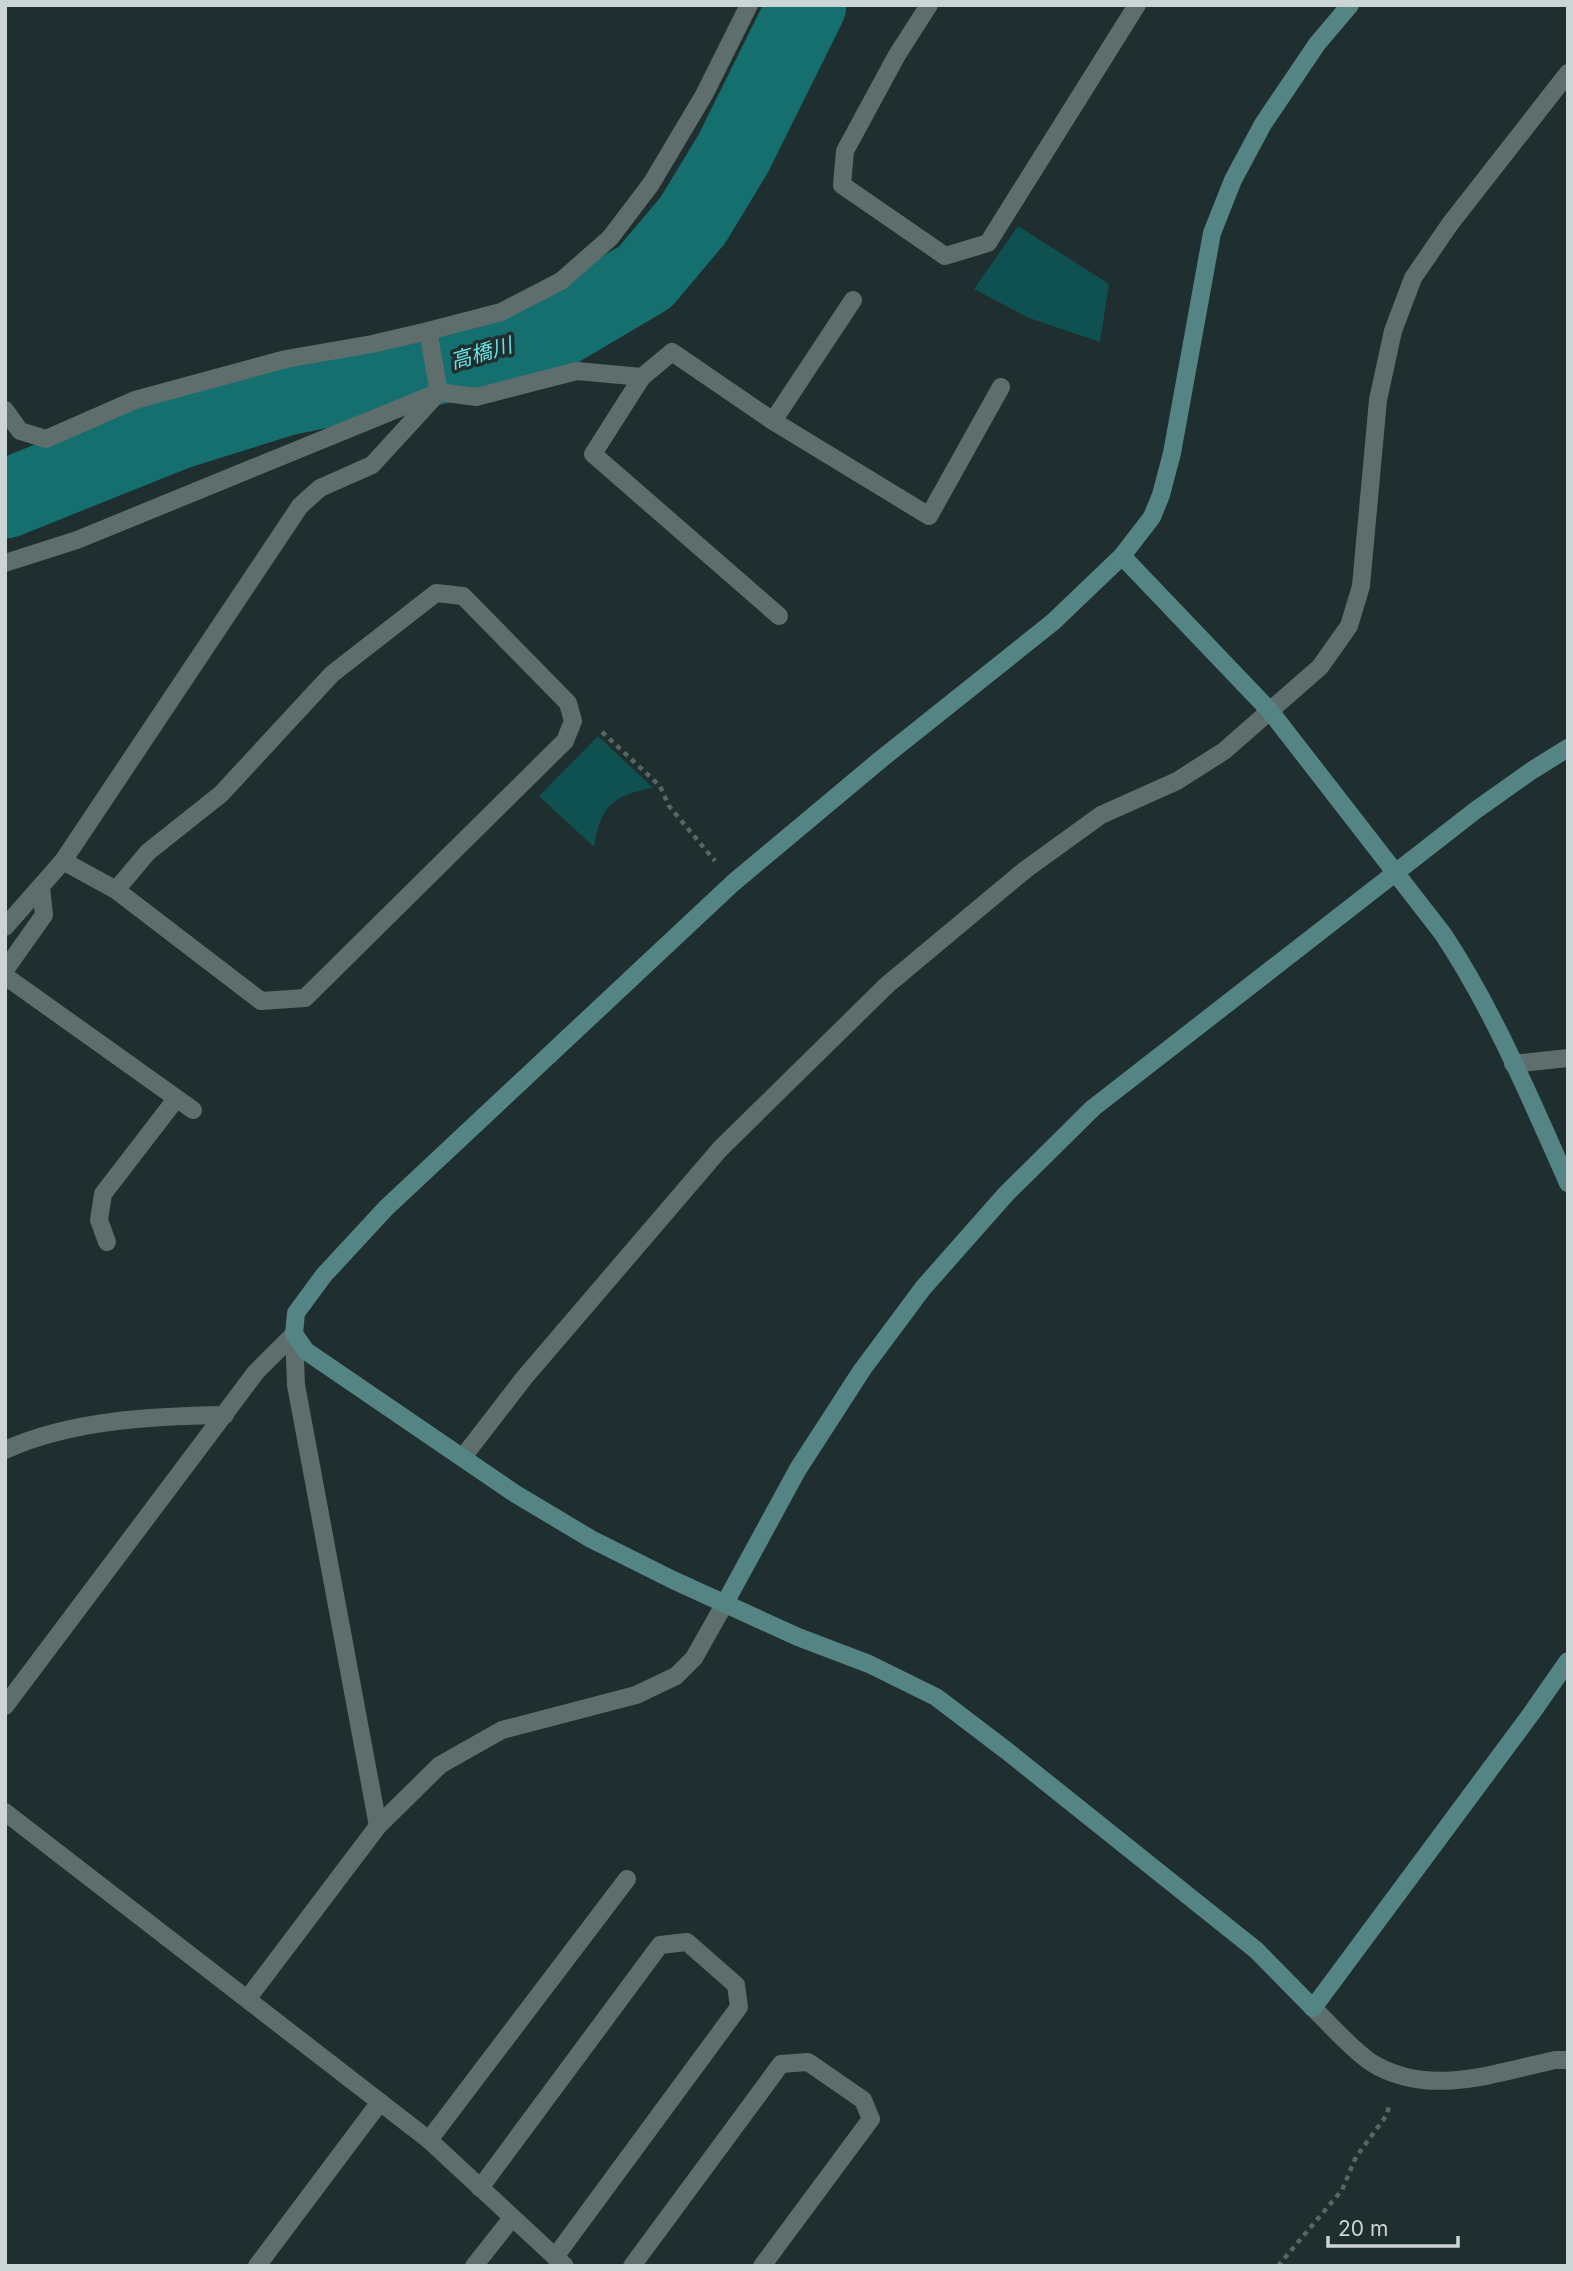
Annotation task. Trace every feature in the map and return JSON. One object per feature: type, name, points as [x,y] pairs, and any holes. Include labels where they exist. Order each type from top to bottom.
[{"type":"street","points":[[5,410],[20,430],[46,439],[135,400],[286,359],[372,344],[429,340],[501,312],[561,281],[610,237],[651,184],[704,95],[748,5]]},
{"type":"street","points":[[929,5],[897,55],[845,151],[842,185],[946,256],[988,243],[1136,5]]},
{"type":"street","points":[[378,1826],[296,1385],[296,1312],[324,1275],[386,1208],[733,883],[880,760],[1053,622],[1122,556],[1152,517],[1161,495],[1172,453],[1212,233],[1233,180],[1263,124],[1317,44],[1350,5]]},
{"type":"street","points":[[463,1457],[524,1378],[720,1149],[887,985],[1025,870],[1101,815],[1177,781],[1224,751],[1320,667],[1349,626],[1361,586],[1378,400],[1393,331],[1413,278],[1450,224],[1568,73]]},
{"type":"street","points":[[773,421],[853,300]]},
{"type":"street","points":[[429,340],[438,389]]},
{"type":"street","points":[[779,616],[593,454],[642,377],[672,352],[773,421],[929,516],[1001,387]]},
{"type":"street","points":[[5,563],[77,540],[438,389],[476,397],[577,371],[642,377]]},
{"type":"street","points":[[5,927],[63,861],[300,506],[320,488],[372,465],[438,389]]},
{"type":"street","points":[[1122,556],[1270,711],[1443,934],[1468,971],[1568,1183]]},
{"type":"street","points":[[63,861],[116,890],[261,1001],[305,998],[565,741],[573,721],[568,703],[463,596],[436,593],[332,674],[221,794],[149,852],[116,890]]},
{"type":"street","points":[[248,1998],[378,1826],[440,1765],[502,1730],[636,1695],[676,1676],[694,1658],[799,1469],[862,1370],[923,1288],[1006,1194],[1093,1108],[1498,794],[1568,748]]},
{"type":"street","points":[[41,887],[44,915],[5,973],[193,1110]]},
{"type":"street","points":[[1513,1064],[1568,1058]]},
{"type":"street","points":[[107,1242],[99,1220],[103,1194],[176,1098]]},
{"type":"street","points":[[295,1334],[306,1351],[514,1493],[591,1539],[798,1637],[869,1664],[936,1697],[1246,1941],[1370,2061],[1397,2076],[1429,2082],[1461,2080],[1555,2060],[1568,2060]]},
{"type":"street","points":[[5,1706],[256,1371],[295,1334]]},
{"type":"street","points":[[5,1450],[20,1443],[102,1423],[173,1416],[225,1415]]},
{"type":"street","points":[[1313,2008],[1568,1661]]},
{"type":"street","points":[[5,1812],[429,2140],[480,2188],[512,2218],[560,2261],[739,2007],[736,1984],[687,1942],[660,1945],[480,2188]]},
{"type":"street","points":[[429,2140],[627,1878]]},
{"type":"street","points":[[632,2266],[781,2064],[808,2062],[863,2100],[871,2119],[762,2266]]},
{"type":"street","points":[[257,2266],[380,2102]]},
{"type":"street","points":[[474,2266],[512,2218]]},
{"type":"path","points":[[573,721],[597,727],[660,786],[669,806],[733,883]]},
{"type":"path","points":[[1278,2266],[1342,2190],[1356,2157],[1386,2116],[1397,2076]]},
{"type":"shaded area","points":[[1018,226],[1109,284],[1100,342],[1029,318],[974,289]]},
{"type":"shaded area","points":[[598,736],[653,788],[628,794],[611,805],[600,821],[594,847],[539,796]]},
{"type":"waterway","name":"高橋川","points":[[5,499],[177,430],[286,396],[471,358],[557,329],[645,277],[693,220],[733,154],[807,5]]}]
